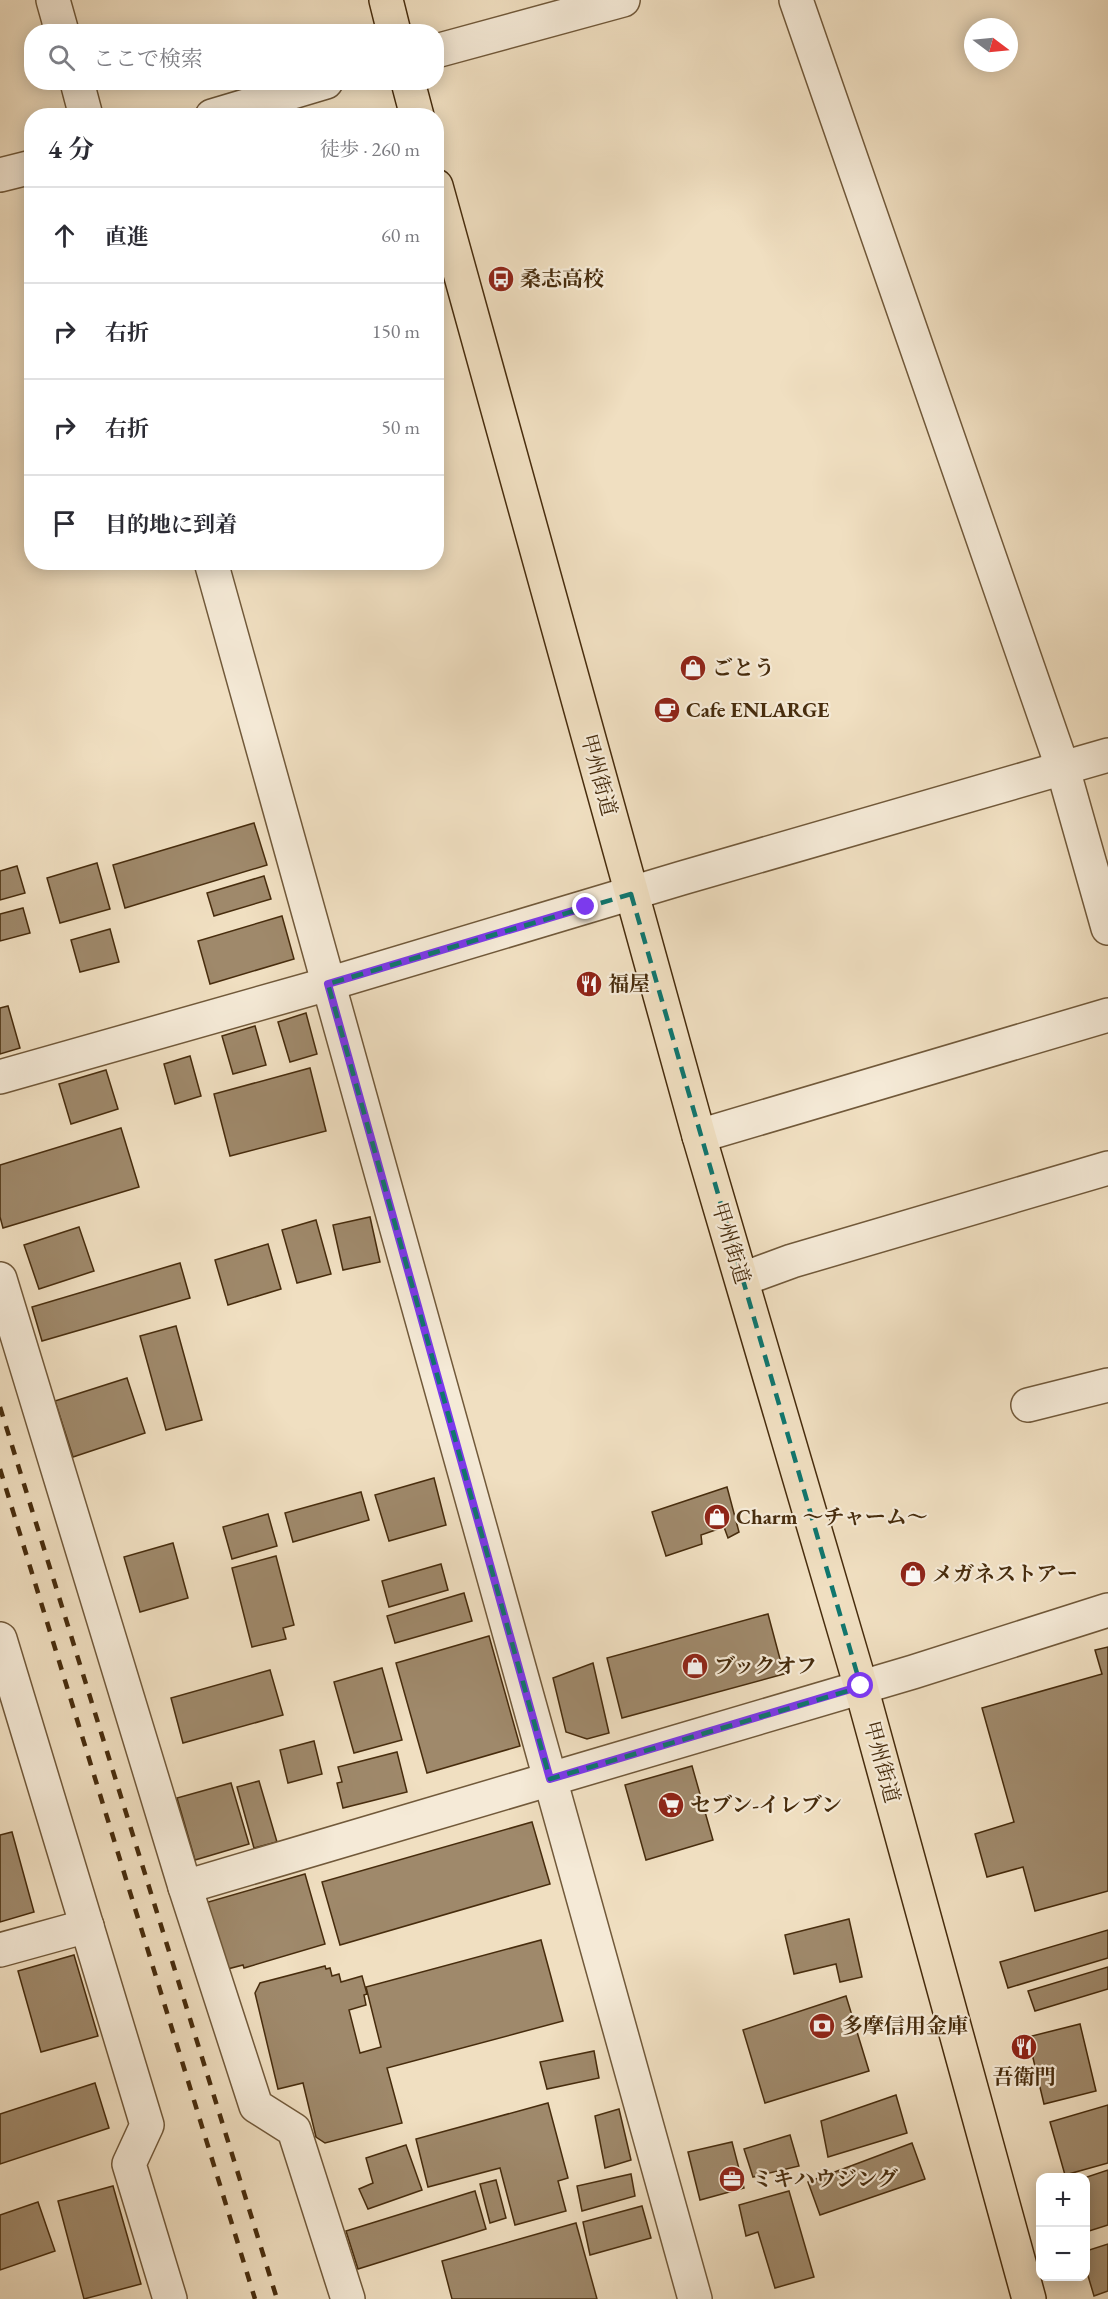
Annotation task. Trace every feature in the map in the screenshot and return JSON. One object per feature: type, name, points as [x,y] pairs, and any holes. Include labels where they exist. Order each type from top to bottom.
[{"type":"highway","points":[[386,0],[392,24]]},
{"type":"highway","points":[[410,90],[415,108]]},
{"type":"highway","name":"甲州街道","points":[[444,215],[699,1136],[743,1279],[861,1686],[1029,2299]]},
{"type":"street","points":[[53,0],[60,24]]},
{"type":"street","points":[[444,49],[623,0]]},
{"type":"street","points":[[796,0],[1063,769],[1108,928]]},
{"type":"street","points":[[79,90],[84,108]]},
{"type":"street","points":[[239,108],[299,90]]},
{"type":"street","points":[[0,175],[24,169]]},
{"type":"street","points":[[213,570],[695,2299]]},
{"type":"street","points":[[0,1077],[328,984],[1108,755]]},
{"type":"street","points":[[699,1136],[1108,1015]]},
{"type":"street","points":[[743,1279],[792,1261],[1108,1168]]},
{"type":"street","points":[[0,1279],[185,1887],[256,2106],[294,2130],[348,2299]]},
{"type":"street","points":[[1028,1405],[1108,1385]]},
{"type":"street","points":[[185,1887],[1108,1610]]},
{"type":"street","points":[[0,1639],[147,2126],[129,2164],[170,2299]]},
{"type":"street","points":[[0,1950],[87,1926]]},
{"type":"highlighted area","points":[[631,894],[861,1687],[550,1779],[328,984]]},
{"type":"building","points":[[254,823],[267,865],[125,908],[113,865]]},
{"type":"building","points":[[97,863],[110,909],[60,923],[47,878]]},
{"type":"building","points":[[17,866],[25,893],[0,900],[0,871]]},
{"type":"building","points":[[264,876],[271,899],[214,916],[207,893]]},
{"type":"building","points":[[23,908],[30,933],[0,941],[0,914]]},
{"type":"building","points":[[282,916],[294,959],[210,984],[198,941]]},
{"type":"building","points":[[110,929],[119,962],[80,972],[71,940]]},
{"type":"building","points":[[8,1006],[20,1048],[0,1054],[0,1008]]},
{"type":"building","points":[[306,1013],[317,1054],[290,1062],[278,1022]]},
{"type":"building","points":[[255,1026],[266,1065],[233,1074],[222,1036]]},
{"type":"building","points":[[190,1056],[201,1096],[175,1104],[164,1064]]},
{"type":"building","points":[[310,1068],[326,1131],[230,1156],[214,1094]]},
{"type":"building","points":[[106,1070],[118,1109],[71,1124],[59,1084]]},
{"type":"building","points":[[121,1128],[139,1187],[3,1228],[0,1217],[0,1165]]},
{"type":"building","points":[[370,1217],[380,1262],[343,1270],[333,1225]]},
{"type":"building","points":[[316,1220],[331,1274],[297,1283],[282,1230]]},
{"type":"building","points":[[79,1227],[94,1271],[39,1289],[24,1245]]},
{"type":"building","points":[[268,1244],[281,1289],[228,1305],[215,1260]]},
{"type":"building","points":[[180,1263],[190,1298],[42,1341],[32,1307]]},
{"type":"building","points":[[176,1326],[202,1420],[166,1430],[140,1336]]},
{"type":"building","points":[[127,1378],[145,1433],[73,1457],[55,1401]]},
{"type":"building","points":[[434,1478],[446,1525],[389,1541],[375,1495]]},
{"type":"building","points":[[727,1487],[739,1532],[728,1538],[724,1527],[701,1535],[702,1544],[666,1556],[652,1512]]},
{"type":"building","points":[[361,1492],[369,1520],[293,1542],[285,1513]]},
{"type":"building","points":[[268,1514],[277,1546],[232,1559],[223,1527]]},
{"type":"building","points":[[173,1543],[188,1598],[140,1612],[124,1557]]},
{"type":"building","points":[[276,1556],[294,1625],[283,1628],[286,1639],[252,1647],[232,1568]]},
{"type":"building","points":[[441,1564],[448,1590],[389,1607],[382,1581]]},
{"type":"building","points":[[464,1593],[472,1621],[395,1643],[387,1616]]},
{"type":"building","name":"ブックオフ","points":[[768,1614],[784,1674],[622,1718],[607,1658]]},
{"type":"building","points":[[489,1636],[520,1746],[427,1773],[396,1663]]},
{"type":"building","points":[[1108,1647],[1108,1891],[1035,1911],[1023,1867],[987,1877],[975,1834],[1014,1822],[982,1708],[1102,1674],[1095,1650]]},
{"type":"building","points":[[593,1663],[609,1733],[587,1739],[566,1732],[553,1678]]},
{"type":"building","points":[[382,1668],[402,1740],[354,1753],[334,1682]]},
{"type":"building","points":[[270,1670],[283,1715],[183,1743],[171,1698]]},
{"type":"building","points":[[314,1741],[322,1774],[288,1783],[280,1750]]},
{"type":"building","points":[[397,1752],[407,1792],[343,1808],[337,1783],[342,1782],[338,1767]]},
{"type":"building","points":[[692,1766],[713,1840],[646,1860],[625,1785]]},
{"type":"building","points":[[259,1781],[277,1842],[254,1848],[237,1787]]},
{"type":"building","points":[[231,1783],[249,1844],[195,1860],[177,1798]]},
{"type":"building","points":[[532,1822],[550,1884],[340,1945],[322,1882]]},
{"type":"building","points":[[12,1832],[34,1912],[0,1922],[0,1835]]},
{"type":"building","points":[[305,1874],[325,1944],[244,1968],[243,1965],[220,1971],[205,1903]]},
{"type":"building","points":[[849,1919],[862,1977],[840,1982],[836,1964],[794,1974],[785,1935]]},
{"type":"building","points":[[1108,1930],[1108,1958],[1008,1988],[1000,1962]]},
{"type":"building","points":[[541,1940],[563,2021],[387,2068],[402,2123],[325,2143],[316,2137],[303,2083],[278,2089],[255,1993],[260,1983],[325,1966],[326,1969],[330,1968],[332,1976],[339,1974],[341,1982],[362,1976],[367,1994],[364,1995],[366,2005],[349,2010],[360,2053],[381,2047],[366,1987]]},
{"type":"building","points":[[74,1955],[98,2036],[41,2052],[18,1971]]},
{"type":"building","points":[[1108,1967],[1108,1989],[1035,2011],[1028,1991]]},
{"type":"building","points":[[846,1996],[869,2071],[765,2103],[743,2030]]},
{"type":"building","points":[[1080,2024],[1096,2091],[1044,2104],[1028,2037]]},
{"type":"building","points":[[594,2051],[599,2078],[547,2089],[540,2062]]},
{"type":"building","points":[[95,2083],[109,2128],[0,2164],[0,2114]]},
{"type":"building","points":[[896,2095],[907,2133],[828,2157],[821,2121]]},
{"type":"building","points":[[548,2103],[568,2178],[558,2181],[566,2211],[515,2225],[500,2168],[428,2187],[416,2139]]},
{"type":"building","points":[[1108,2105],[1108,2163],[1064,2173],[1050,2122]]},
{"type":"building","points":[[619,2109],[631,2160],[605,2168],[595,2116]]},
{"type":"building","points":[[790,2135],[799,2166],[753,2177],[744,2149]]},
{"type":"building","points":[[732,2142],[744,2188],[700,2200],[688,2152]]},
{"type":"building","points":[[912,2143],[925,2179],[820,2215],[808,2182]]},
{"type":"building","points":[[406,2145],[422,2190],[368,2209],[359,2189],[373,2183],[366,2158]]},
{"type":"building","points":[[1108,2170],[1108,2225],[1090,2231],[1090,2227],[1090,2176]]},
{"type":"building","points":[[631,2174],[635,2196],[582,2211],[577,2186]]},
{"type":"building","points":[[496,2180],[506,2218],[490,2223],[480,2184]]},
{"type":"building","points":[[113,2186],[141,2284],[84,2299],[58,2201]]},
{"type":"building","points":[[475,2191],[486,2229],[358,2269],[346,2231]]},
{"type":"building","points":[[789,2191],[814,2277],[775,2288],[758,2232],[746,2236],[739,2205]]},
{"type":"building","points":[[38,2202],[55,2251],[0,2270],[0,2215]]},
{"type":"building","points":[[642,2206],[651,2238],[590,2255],[583,2222]]},
{"type":"building","points":[[576,2223],[597,2299],[452,2299],[442,2261]]},
{"type":"building","points":[[1108,2244],[1108,2291],[1094,2296],[1090,2281],[1090,2250]]},
{"type":"railway","points":[[0,1407],[277,2299]]},
{"type":"railway","points":[[0,1469],[255,2299]]},
{"type":"place","name":"桑志高校","points":[[501,279]]},
{"type":"place","name":"ごとう","points":[[693,668]]},
{"type":"place","name":"Cafe ENLARGE","points":[[667,710]]},
{"type":"place","name":"福屋","points":[[589,984]]},
{"type":"place","name":"Charm ～チャーム～","points":[[717,1517]]},
{"type":"place","name":"メガネストアー","points":[[913,1574]]},
{"type":"place","name":"ブックオフ","points":[[695,1666]]},
{"type":"place","name":"セブン-イレブン","points":[[671,1805]]},
{"type":"place","name":"多摩信用金庫","points":[[822,2026]]},
{"type":"place","name":"吾衛門","points":[[1024,2047]]},
{"type":"place","name":"ミキハウジング","points":[[732,2179]]},
{"type":"route","points":[[586,907],[328,984],[550,1779],[861,1686]]}]
